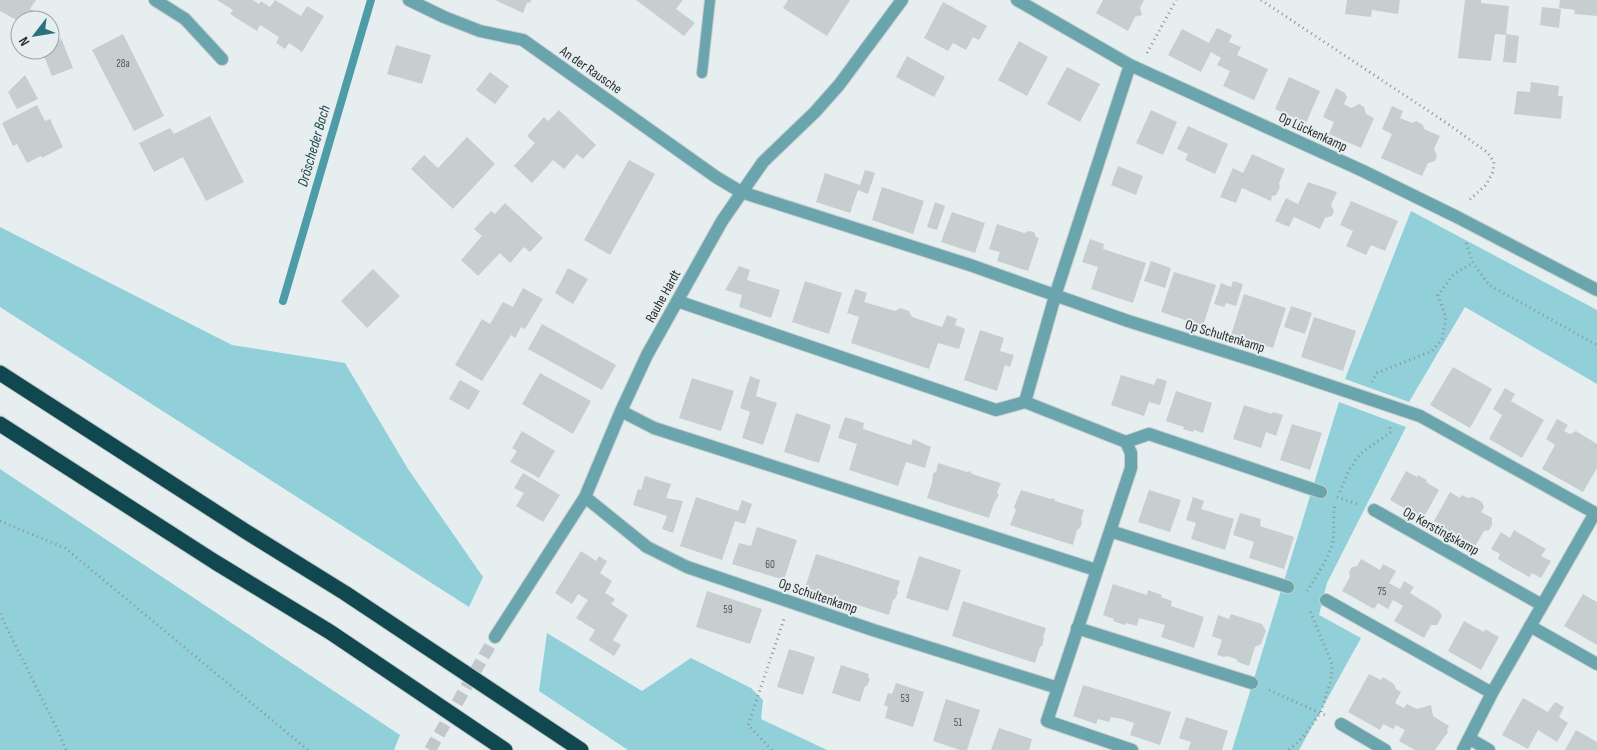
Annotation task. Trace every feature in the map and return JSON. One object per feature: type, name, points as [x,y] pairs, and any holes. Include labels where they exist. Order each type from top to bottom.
[{"type":"highway","points":[[0,373],[237,526],[345,593],[581,750]]},
{"type":"highway","points":[[0,424],[215,562],[330,632],[505,750]]},
{"type":"street","points":[[155,0],[185,19],[222,59]]},
{"type":"street","name":"An der Rausche","points":[[409,0],[444,17],[480,30],[523,40],[716,177],[742,192]]},
{"type":"street","name":"Rauhe Hardt","points":[[495,637],[584,498],[647,355],[722,220],[763,162],[839,86],[902,0]]},
{"type":"street","name":"Op Lückenkamp","points":[[1017,0],[1134,66],[1458,217],[1597,290]]},
{"type":"street","points":[[1025,402],[1055,296],[1134,66]]},
{"type":"street","name":"Op Schultenkamp","points":[[742,192],[970,265],[1128,322],[1385,404]]},
{"type":"street","points":[[677,301],[996,410],[1025,402],[1126,442],[1149,434],[1321,492]]},
{"type":"street","points":[[1385,404],[1420,416],[1596,514],[1530,626],[1466,745],[1489,750]]},
{"type":"street","points":[[621,411],[654,428],[1096,570]]},
{"type":"street","points":[[1126,442],[1131,453],[1130,468],[1047,721],[1132,750]]},
{"type":"street","name":"Op Schultenkamp","points":[[584,498],[647,547],[687,567],[873,630],[1058,688]]},
{"type":"street","name":"Op Kerstingskamp","points":[[1374,510],[1542,605]]},
{"type":"street","points":[[1110,531],[1288,587]]},
{"type":"street","points":[[1326,600],[1492,694]]},
{"type":"street","points":[[1530,626],[1597,664]]},
{"type":"street","points":[[1077,628],[1252,683]]},
{"type":"street","points":[[1340,724],[1385,750]]},
{"type":"lane","points":[[702,73],[710,0]]},
{"type":"path","points":[[1134,66],[1176,0]]},
{"type":"path","points":[[1261,0],[1428,110],[1488,153],[1494,162],[1493,172],[1486,185],[1464,205],[1458,217]]},
{"type":"path","points":[[1365,397],[1377,373],[1432,351],[1442,340],[1446,318],[1438,295],[1454,274],[1473,263],[1489,285],[1597,345]]},
{"type":"path","points":[[1304,595],[1317,575],[1333,542],[1333,514],[1337,498],[1349,470],[1360,454],[1391,432],[1385,404]]},
{"type":"path","points":[[1321,492],[1374,510]]},
{"type":"path","points":[[0,521],[66,548],[308,750]]},
{"type":"path","points":[[772,750],[748,725],[790,602]]},
{"type":"path","points":[[1289,750],[1303,737],[1321,712],[1331,680],[1332,664],[1309,608]]},
{"type":"path","points":[[0,614],[59,732],[66,750]]},
{"type":"path","points":[[1252,683],[1321,712],[1340,724]]},
{"type":"shaded area","points":[[1411,211],[1597,310],[1597,384],[1465,307],[1409,402],[1345,379]]},
{"type":"shaded area","points":[[0,227],[232,345],[345,363],[408,469],[483,577],[469,607],[0,307]]},
{"type":"shaded area","points":[[1339,402],[1406,427],[1327,583],[1319,615],[1361,638],[1299,750],[1232,750]]},
{"type":"shaded area","points":[[0,469],[400,735],[394,750],[0,750]]},
{"type":"shaded area","points":[[547,633],[642,691],[691,658],[751,688],[763,700],[761,719],[827,750],[628,750],[539,691]]},
{"type":"building","points":[[0,0],[36,0],[30,9],[32,10],[10,10],[10,16],[0,11]]},
{"type":"building","points":[[217,0],[253,0],[259,4],[261,1],[270,7],[275,0],[301,16],[307,6],[324,16],[302,52],[289,43],[285,49],[276,43],[279,37],[260,25],[257,31],[230,14],[233,10]]},
{"type":"building","points":[[495,0],[531,0],[531,2],[527,3],[523,13]]},
{"type":"building","points":[[636,0],[683,0],[676,9],[695,23],[684,36]]},
{"type":"building","points":[[788,0],[850,0],[827,36],[783,8]]},
{"type":"building","points":[[1103,0],[1144,0],[1140,8],[1142,15],[1135,17],[1128,31],[1096,13]]},
{"type":"building","points":[[1347,0],[1400,0],[1398,14],[1372,10],[1371,17],[1345,14]]},
{"type":"building","points":[[1465,0],[1481,0],[1481,3],[1509,6],[1506,35],[1495,34],[1491,61],[1458,58]]},
{"type":"building","points":[[1560,0],[1597,0],[1597,16],[1574,14],[1575,10],[1559,8]]},
{"type":"building","points":[[943,2],[987,26],[979,40],[973,37],[966,50],[953,43],[948,51],[924,38]]},
{"type":"building","points":[[1542,7],[1561,9],[1559,28],[1540,25]]},
{"type":"building","points":[[1217,28],[1232,35],[1229,42],[1241,47],[1237,55],[1268,69],[1254,100],[1223,86],[1230,71],[1217,65],[1221,58],[1211,52],[1201,72],[1168,55],[1182,29],[1209,43]]},
{"type":"building","points":[[123,34],[164,116],[134,131],[92,50]]},
{"type":"building","points":[[1506,34],[1519,36],[1516,63],[1503,62]]},
{"type":"building","points":[[60,39],[73,68],[52,76],[46,60],[60,60]]},
{"type":"building","points":[[1019,41],[1048,57],[1027,96],[998,80]]},
{"type":"building","points":[[396,45],[431,55],[422,84],[387,74]]},
{"type":"building","points":[[907,56],[945,77],[934,97],[896,77]]},
{"type":"building","points":[[1067,67],[1100,84],[1080,122],[1047,104]]},
{"type":"building","points":[[490,72],[509,86],[495,104],[476,90]]},
{"type":"building","points":[[25,75],[38,99],[17,109],[8,92]]},
{"type":"building","points":[[1289,77],[1320,91],[1306,123],[1275,109]]},
{"type":"building","points":[[1531,82],[1559,86],[1558,96],[1563,96],[1561,119],[1514,114],[1517,91],[1530,92]]},
{"type":"building","points":[[1336,88],[1345,93],[1347,97],[1344,104],[1351,108],[1359,104],[1364,107],[1366,114],[1374,118],[1361,148],[1329,134],[1334,122],[1323,117]]},
{"type":"building","points":[[37,105],[45,121],[50,119],[63,147],[42,158],[41,156],[27,163],[17,144],[13,146],[2,123]]},
{"type":"building","points":[[1392,106],[1403,111],[1400,118],[1412,123],[1416,121],[1423,125],[1424,129],[1440,136],[1434,149],[1437,156],[1435,161],[1428,163],[1422,176],[1381,158],[1392,134],[1382,129]]},
{"type":"building","points":[[559,110],[596,145],[583,159],[577,154],[564,169],[553,160],[532,183],[514,166],[535,143],[527,136],[544,117],[548,121]]},
{"type":"building","points":[[1151,110],[1177,122],[1163,155],[1136,143]]},
{"type":"building","points":[[210,116],[244,182],[206,201],[183,157],[154,172],[139,143],[170,128],[174,134]]},
{"type":"building","points":[[1188,126],[1228,144],[1215,174],[1185,160],[1188,154],[1177,149]]},
{"type":"building","points":[[467,137],[495,164],[453,209],[411,169],[424,155],[438,168]]},
{"type":"building","points":[[1252,154],[1285,169],[1276,195],[1272,196],[1271,201],[1242,188],[1236,203],[1220,197],[1233,168],[1243,173]]},
{"type":"building","points":[[629,160],[655,174],[610,255],[584,240]]},
{"type":"building","points":[[1118,166],[1143,176],[1136,195],[1111,185]]},
{"type":"building","points":[[865,170],[875,173],[868,194],[858,190],[850,213],[816,202],[825,173],[860,185]]},
{"type":"building","points":[[1308,182],[1337,192],[1331,205],[1334,211],[1332,216],[1325,218],[1320,229],[1294,217],[1289,227],[1275,221],[1286,198],[1298,204]]},
{"type":"building","points":[[882,187],[924,201],[913,234],[872,220]]},
{"type":"building","points":[[1351,201],[1398,221],[1385,251],[1371,245],[1366,255],[1346,246],[1353,231],[1340,225]]},
{"type":"building","points":[[935,202],[945,206],[937,230],[927,227]]},
{"type":"building","points":[[505,203],[543,238],[530,252],[524,247],[510,263],[500,253],[478,276],[461,260],[482,236],[474,229],[491,211],[495,214]]},
{"type":"building","points":[[952,212],[985,223],[975,253],[941,242]]},
{"type":"building","points":[[997,224],[1024,233],[1034,232],[1036,237],[1039,238],[1028,271],[997,261],[1000,252],[989,249]]},
{"type":"building","points":[[1090,239],[1104,244],[1103,249],[1146,263],[1133,303],[1091,289],[1098,267],[1082,262]]},
{"type":"building","points":[[1151,261],[1171,268],[1165,288],[1144,281]]},
{"type":"building","points":[[739,266],[750,270],[747,280],[780,290],[771,318],[739,307],[742,295],[725,290]]},
{"type":"building","points":[[568,268],[588,279],[573,304],[555,293]]},
{"type":"building","points":[[373,269],[400,296],[367,328],[341,301]]},
{"type":"building","points":[[1174,272],[1216,285],[1203,326],[1161,312]]},
{"type":"building","points":[[805,281],[842,293],[829,334],[792,322]]},
{"type":"building","points":[[1233,281],[1243,284],[1236,306],[1226,303],[1224,307],[1214,304],[1221,283],[1231,287]]},
{"type":"building","points":[[523,288],[543,299],[525,329],[521,327],[515,338],[511,335],[482,381],[455,365],[482,319],[490,324],[503,302],[513,307]]},
{"type":"building","points":[[855,289],[867,293],[864,302],[895,311],[900,308],[909,311],[912,317],[942,327],[947,315],[957,319],[955,325],[965,329],[959,349],[938,343],[929,369],[851,343],[859,317],[847,313]]},
{"type":"building","points":[[1244,294],[1286,308],[1273,348],[1231,335]]},
{"type":"building","points":[[1291,306],[1312,313],[1305,334],[1284,327]]},
{"type":"building","points":[[1314,317],[1356,331],[1343,371],[1301,357]]},
{"type":"building","points":[[542,324],[616,365],[602,390],[528,349]]},
{"type":"building","points":[[980,330],[1004,338],[1000,351],[1014,355],[1010,367],[1005,365],[997,391],[964,380]]},
{"type":"building","points":[[1453,367],[1492,389],[1470,428],[1430,405]]},
{"type":"building","points":[[540,373],[591,401],[573,434],[522,404]]},
{"type":"building","points":[[1121,375],[1154,385],[1157,378],[1167,381],[1160,405],[1149,402],[1144,416],[1111,405]]},
{"type":"building","points":[[750,376],[760,380],[756,396],[777,403],[763,445],[742,438],[750,412],[740,408]]},
{"type":"building","points":[[692,378],[734,391],[721,431],[679,418]]},
{"type":"building","points":[[460,380],[480,391],[469,410],[449,399]]},
{"type":"building","points":[[1505,388],[1515,394],[1511,401],[1544,420],[1522,458],[1489,439],[1502,415],[1493,409]]},
{"type":"building","points":[[1176,391],[1212,403],[1203,433],[1183,429],[1184,427],[1166,421]]},
{"type":"building","points":[[1244,405],[1272,414],[1273,412],[1283,415],[1276,436],[1266,432],[1261,448],[1233,439]]},
{"type":"building","points":[[796,413],[831,425],[819,463],[784,452]]},
{"type":"building","points":[[845,417],[864,423],[863,429],[911,445],[913,439],[931,447],[925,468],[906,462],[898,486],[849,470],[857,444],[838,438]]},
{"type":"building","points":[[1557,419],[1568,425],[1564,431],[1570,434],[1576,431],[1597,444],[1597,468],[1583,492],[1542,469],[1555,445],[1546,439]]},
{"type":"building","points":[[1292,424],[1322,433],[1310,470],[1280,460]]},
{"type":"building","points":[[522,431],[555,451],[539,478],[510,462],[517,451],[512,448]]},
{"type":"building","points":[[938,463],[967,472],[970,471],[972,474],[1001,483],[997,492],[999,495],[989,518],[927,498],[933,473],[936,472]]},
{"type":"building","points":[[1406,471],[1427,480],[1426,482],[1439,490],[1423,519],[1390,500]]},
{"type":"building","points":[[523,473],[560,495],[543,522],[516,506],[524,493],[514,488]]},
{"type":"building","points":[[645,476],[671,484],[666,498],[683,501],[673,533],[662,529],[667,516],[633,505],[638,489],[641,490]]},
{"type":"building","points":[[1021,490],[1051,499],[1054,498],[1055,501],[1084,510],[1082,522],[1077,530],[1073,545],[1010,525],[1016,510],[1014,507]]},
{"type":"building","points":[[1149,490],[1181,500],[1170,532],[1138,522]]},
{"type":"building","points":[[1450,492],[1460,498],[1462,495],[1468,498],[1473,497],[1482,502],[1484,507],[1481,512],[1492,518],[1492,525],[1489,530],[1484,531],[1474,548],[1443,530],[1444,527],[1434,521]]},
{"type":"building","points":[[696,497],[738,511],[742,500],[752,504],[745,524],[735,521],[722,560],[680,546]]},
{"type":"building","points":[[1193,497],[1204,501],[1201,509],[1234,519],[1225,550],[1191,539],[1196,523],[1186,520]]},
{"type":"building","points":[[1240,513],[1261,519],[1260,526],[1294,537],[1284,569],[1249,558],[1254,542],[1233,535]]},
{"type":"building","points":[[757,527],[797,540],[784,580],[732,564],[739,543],[751,546]]},
{"type":"building","points":[[1514,530],[1546,549],[1541,556],[1551,561],[1541,578],[1532,573],[1529,577],[1498,559],[1500,554],[1491,549],[1501,532],[1510,538]]},
{"type":"building","points":[[581,551],[596,561],[599,556],[607,561],[600,573],[612,581],[605,593],[615,599],[611,604],[628,615],[613,640],[621,645],[614,656],[589,640],[595,630],[576,618],[588,600],[578,594],[572,604],[555,593]]},
{"type":"building","points":[[816,554],[900,581],[889,615],[805,588]]},
{"type":"building","points":[[919,556],[961,570],[948,611],[906,598]]},
{"type":"building","points":[[1361,559],[1380,570],[1383,564],[1396,571],[1389,583],[1400,589],[1404,581],[1414,587],[1410,593],[1439,611],[1442,616],[1437,625],[1431,625],[1424,638],[1394,621],[1403,606],[1393,600],[1388,609],[1378,603],[1374,609],[1342,591],[1350,577],[1349,572],[1352,567],[1357,566]]},
{"type":"building","points":[[1113,584],[1147,595],[1148,590],[1162,595],[1161,597],[1172,601],[1171,606],[1204,617],[1194,648],[1161,637],[1165,625],[1139,618],[1137,626],[1126,623],[1125,625],[1103,615]]},
{"type":"building","points":[[707,591],[762,609],[750,644],[696,627]]},
{"type":"building","points":[[1583,594],[1597,602],[1597,645],[1564,626]]},
{"type":"building","points":[[963,601],[1046,628],[1042,646],[1035,663],[952,636]]},
{"type":"building","points":[[1231,614],[1262,624],[1266,631],[1261,644],[1255,647],[1249,666],[1238,662],[1236,659],[1217,655],[1222,640],[1212,636],[1218,615],[1229,619]]},
{"type":"building","points":[[1464,621],[1484,632],[1485,629],[1499,637],[1481,670],[1448,651]]},
{"type":"building","points":[[789,649],[815,657],[803,695],[777,687]]},
{"type":"building","points":[[841,665],[869,674],[868,677],[870,679],[867,686],[865,686],[860,702],[832,693]]},
{"type":"building","points":[[1369,674],[1381,680],[1383,677],[1394,684],[1396,689],[1401,692],[1395,703],[1404,708],[1407,704],[1417,709],[1431,705],[1433,716],[1449,726],[1448,732],[1435,750],[1415,750],[1399,741],[1405,730],[1396,725],[1393,729],[1383,724],[1380,730],[1348,712]]},
{"type":"building","points":[[896,683],[924,692],[913,727],[885,718],[888,707],[884,705],[888,693],[892,694]]},
{"type":"building","points":[[1083,685],[1171,712],[1160,745],[1130,735],[1134,723],[1122,719],[1111,717],[1109,722],[1098,719],[1096,724],[1073,716]]},
{"type":"building","points":[[1523,698],[1548,712],[1555,702],[1564,707],[1559,717],[1568,723],[1557,742],[1538,730],[1528,749],[1502,735]]},
{"type":"building","points":[[946,699],[980,710],[967,750],[960,750],[933,741]]},
{"type":"building","points":[[1186,717],[1228,731],[1222,750],[1188,750],[1191,742],[1179,738]]},
{"type":"building","points":[[999,728],[1032,739],[1029,750],[991,750]]},
{"type":"building","points":[[1576,730],[1597,742],[1597,750],[1565,750]]},
{"type":"waterway","name":"Dröscheder Bach","points":[[283,301],[371,0]]},
{"type":"tunnel","points":[[430,750],[495,637]]}]
